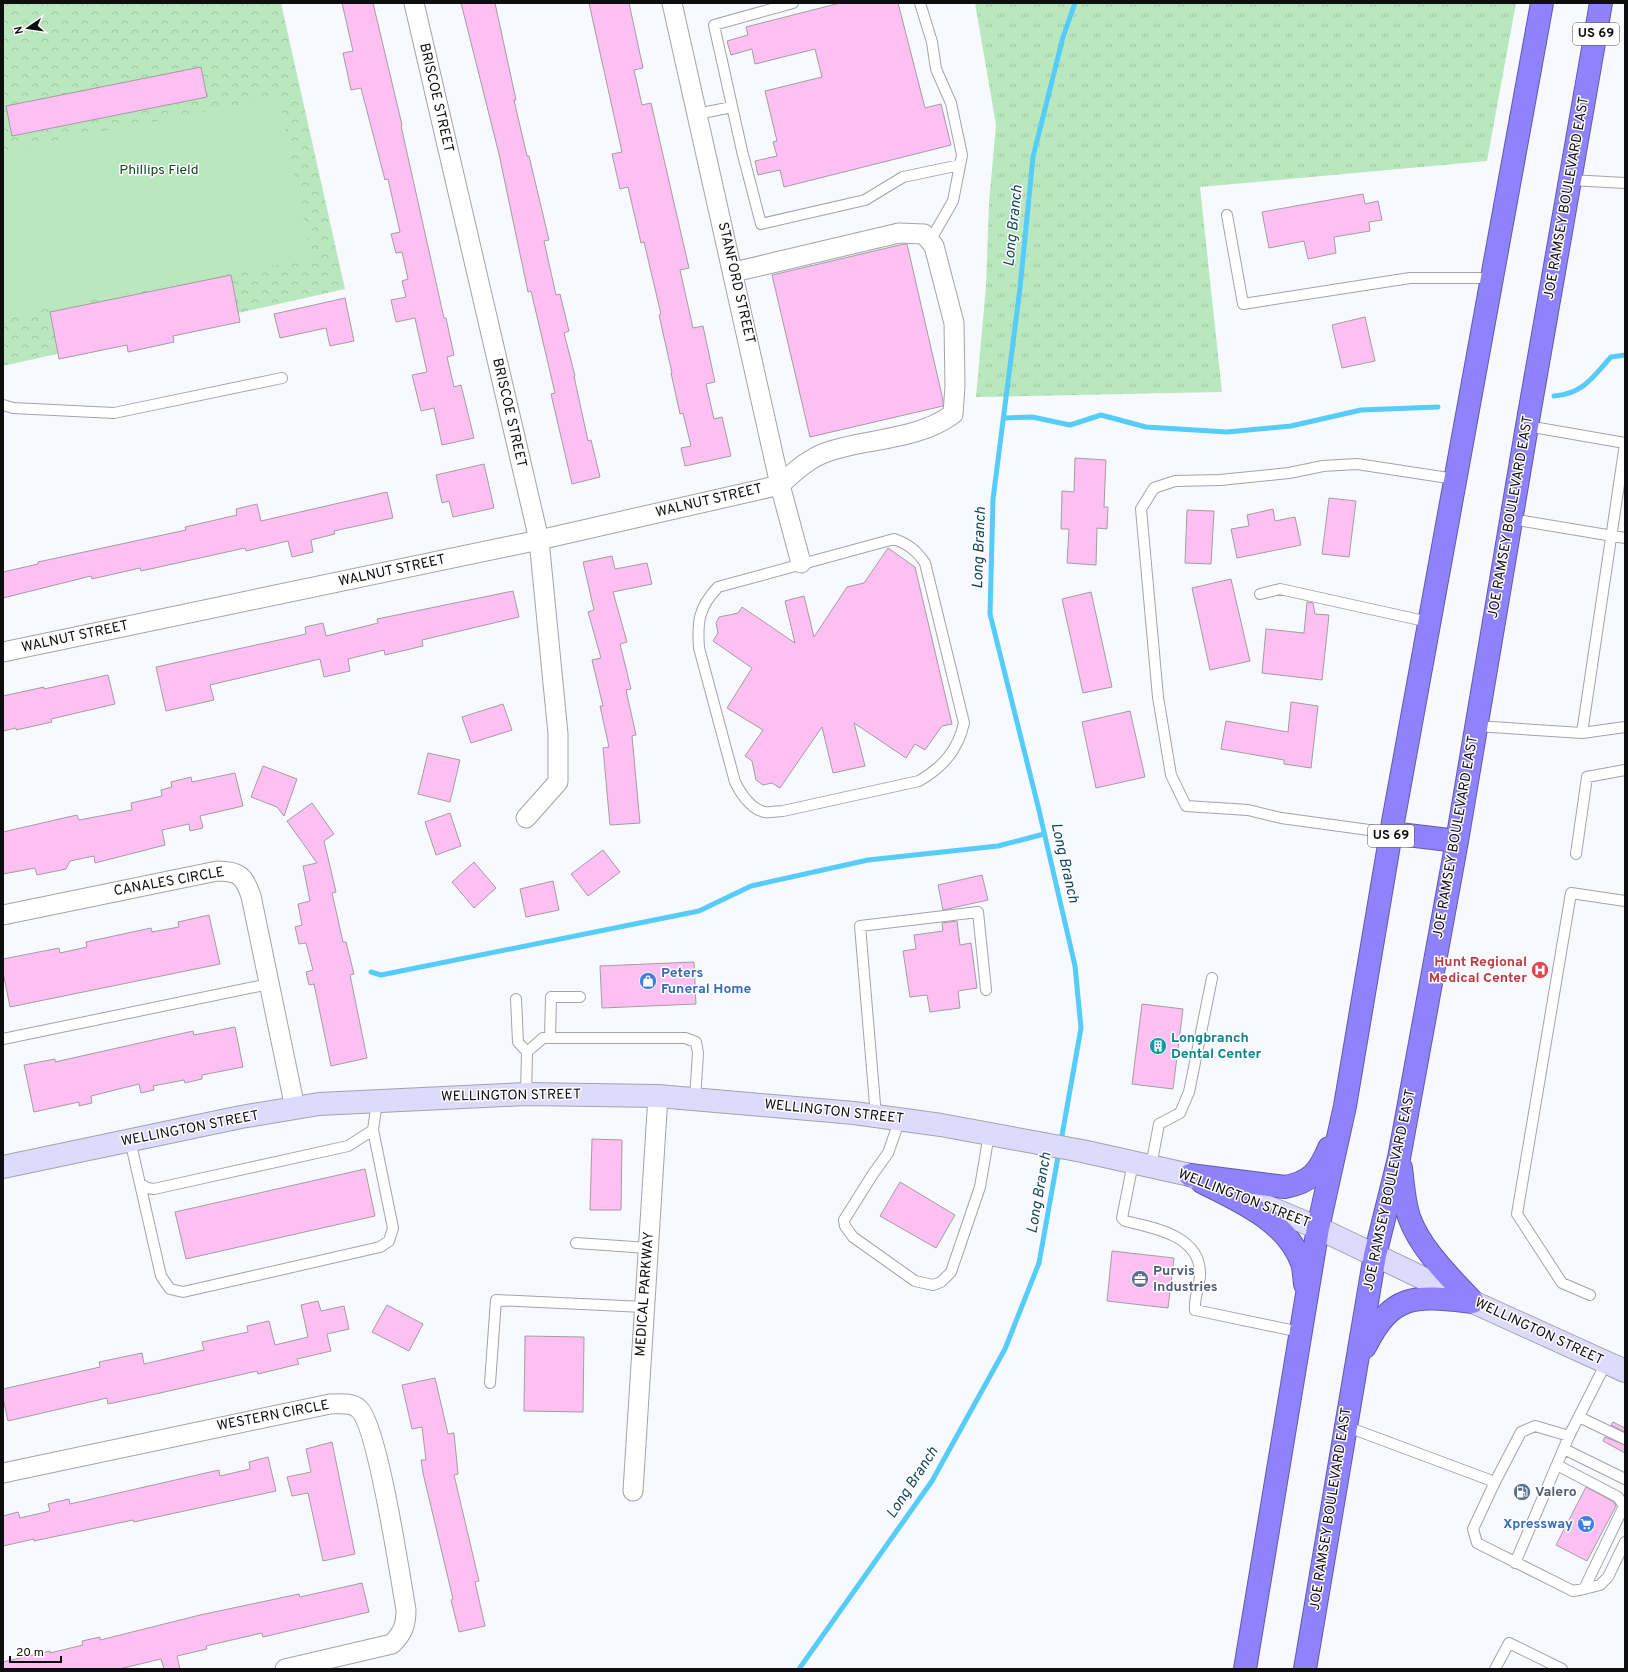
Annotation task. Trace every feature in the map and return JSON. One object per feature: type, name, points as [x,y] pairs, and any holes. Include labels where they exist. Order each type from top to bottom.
[{"type":"highway","name":"US 69","points":[[1245,1669],[1318,1228],[1345,1106],[1391,834],[1542,3]]},
{"type":"highway","name":"JOE RAMSEY BOULEVARD EAST","points":[[1305,1669],[1375,1255],[1399,1158],[1457,841],[1511,519],[1601,3]]},
{"type":"highway","points":[[1391,834],[1457,841]]},
{"type":"highway","points":[[1190,1176],[1285,1187],[1299,1184],[1313,1176],[1323,1162],[1345,1106]]},
{"type":"highway","points":[[1399,1158],[1409,1216],[1421,1240],[1473,1302]]},
{"type":"highway","points":[[1190,1176],[1253,1208],[1272,1222],[1286,1236],[1302,1263],[1307,1293]]},
{"type":"highway","points":[[1355,1367],[1375,1326],[1383,1316],[1395,1307],[1404,1303],[1429,1297],[1473,1302]]},
{"type":"street","name":"BRISCOE STREET","points":[[414,3],[539,540],[558,734],[558,782],[526,818]]},
{"type":"street","name":"STANFORD STREET","points":[[672,3],[734,272],[780,485],[801,563]]},
{"type":"street","points":[[734,272],[899,233],[924,234],[934,246],[954,323],[955,386],[953,414],[942,422],[925,429],[829,451],[802,465],[780,485]]},
{"type":"street","name":"WALNUT STREET","points":[[3,652],[539,540],[780,485]]},
{"type":"street","name":"CANALES CIRCLE","points":[[3,915],[217,871],[230,871],[239,875],[247,884],[295,1108]]},
{"type":"street","name":"WELLINGTON STREET","points":[[3,1166],[241,1117],[319,1104],[526,1094],[658,1096],[776,1105],[876,1116],[1082,1151],[1190,1176],[1318,1228],[1473,1302],[1616,1367]]},
{"type":"street","name":"MEDICAL PARKWAY","points":[[633,1491],[658,1096]]},
{"type":"street","name":"WESTERN CIRCLE","points":[[3,1473],[330,1404],[348,1404],[359,1409],[369,1429],[377,1457],[406,1610],[406,1622],[402,1633],[392,1644],[285,1669]]},
{"type":"lane","points":[[793,3],[714,24],[732,107],[761,224],[865,200],[903,178],[960,165]]},
{"type":"lane","points":[[920,3],[932,42],[936,69],[951,103],[962,155],[953,201],[930,240]]},
{"type":"lane","points":[[698,114],[732,107]]},
{"type":"lane","points":[[1570,180],[1625,184]]},
{"type":"lane","points":[[1227,215],[1243,304],[1410,278],[1492,278]]},
{"type":"lane","points":[[3,405],[13,408],[114,412],[282,378]]},
{"type":"lane","points":[[1527,426],[1625,443],[1582,733]]},
{"type":"lane","points":[[1391,834],[1280,818],[1248,810],[1186,806],[1171,775],[1158,696],[1141,509],[1154,488],[1175,481],[1220,480],[1289,473],[1323,466],[1357,464],[1455,479]]},
{"type":"lane","points":[[1511,519],[1625,538]]},
{"type":"lane","points":[[894,539],[908,544],[918,552],[925,563],[964,723],[961,737],[945,762],[934,772],[920,781],[784,811],[764,812],[753,806],[742,796],[735,782],[699,648],[698,632],[701,610],[709,597],[718,587],[801,563],[894,539]]},
{"type":"lane","points":[[1260,594],[1280,589],[1430,622]]},
{"type":"lane","points":[[1476,726],[1582,733],[1625,727]]},
{"type":"lane","points":[[1576,854],[1587,777],[1625,770]]},
{"type":"lane","points":[[1590,1295],[1562,1283],[1517,1214],[1571,893],[1625,901]]},
{"type":"lane","points":[[876,1116],[860,926],[978,912],[986,990]]},
{"type":"lane","points":[[1212,978],[1189,1092],[1180,1113],[1159,1124],[1122,1218],[1125,1221],[1172,1234],[1186,1243],[1196,1256],[1199,1267],[1200,1276],[1195,1310],[1300,1332]]},
{"type":"lane","points":[[3,1039],[269,984]]},
{"type":"lane","points":[[550,1038],[551,997],[580,997]]},
{"type":"lane","points":[[516,999],[518,1042],[527,1052],[526,1094]]},
{"type":"lane","points":[[527,1052],[543,1038],[685,1038],[696,1042],[698,1054],[696,1099]]},
{"type":"lane","points":[[130,1140],[162,1276],[170,1289],[184,1292],[380,1247],[389,1241],[393,1228],[373,1130],[377,1101]]},
{"type":"lane","points":[[900,1119],[888,1153],[844,1220],[845,1226],[853,1237],[915,1281],[933,1285],[941,1282],[951,1272],[959,1251],[980,1187],[989,1134]]},
{"type":"lane","points":[[141,1184],[147,1188],[154,1189],[348,1146],[373,1130]]},
{"type":"lane","points":[[576,1243],[648,1248]]},
{"type":"lane","points":[[490,1384],[496,1300],[644,1307]]},
{"type":"lane","points":[[1515,1563],[1569,1436],[1579,1417],[1616,1367]]},
{"type":"lane","points":[[1579,1417],[1625,1439]]},
{"type":"lane","points":[[1345,1426],[1495,1482]]},
{"type":"lane","points":[[1569,1436],[1535,1426],[1522,1432],[1495,1482],[1473,1529],[1477,1543],[1573,1591],[1600,1585],[1608,1577],[1625,1542]]},
{"type":"lane","points":[[1564,1449],[1625,1479]]},
{"type":"lane","points":[[1557,1465],[1618,1497],[1624,1506],[1584,1589]]},
{"type":"lane","points":[[1495,1669],[1509,1644],[1562,1669]]},
{"type":"green space","name":"Phillips Field","points":[[3,3],[281,3],[345,289],[3,366]]},
{"type":"green space","points":[[975,3],[1516,3],[1487,161],[1200,187],[1222,392],[976,397],[986,286],[989,203],[996,125]]},
{"type":"green space","points":[[279,97],[311,258],[3,317],[3,151]]},
{"type":"building","points":[[342,3],[373,3],[402,125],[444,318],[446,318],[454,355],[447,357],[454,387],[461,385],[474,438],[442,445],[434,408],[421,411],[412,375],[427,372],[415,318],[396,322],[391,300],[406,297],[402,281],[408,279],[402,252],[396,253],[391,234],[400,232],[388,179],[385,180],[361,88],[351,90],[343,53],[353,51]]},
{"type":"building","points":[[461,3],[495,3],[516,100],[514,100],[549,240],[544,241],[556,295],[560,294],[569,331],[564,333],[575,376],[588,441],[591,440],[600,477],[572,484],[551,394],[555,393],[531,291],[528,292],[499,154]]},
{"type":"building","points":[[589,3],[629,3],[643,68],[634,70],[642,105],[651,103],[689,268],[680,270],[693,328],[703,326],[715,382],[706,384],[714,419],[722,417],[731,456],[685,466],[681,448],[691,446],[683,413],[680,414],[659,315],[661,314],[644,242],[641,243],[628,187],[620,189],[612,154],[622,152]]},
{"type":"building","points":[[840,3],[898,3],[925,108],[941,104],[951,145],[784,187],[780,170],[758,175],[755,161],[777,156],[773,142],[777,141],[765,91],[822,77],[815,49],[755,64],[752,49],[731,55],[727,41],[748,35],[746,27]]},
{"type":"building","points":[[201,67],[207,97],[12,136],[6,106]]},
{"type":"building","points":[[1363,194],[1365,204],[1378,201],[1382,220],[1369,222],[1370,231],[1334,237],[1336,253],[1308,259],[1304,241],[1269,248],[1262,212]]},
{"type":"building","points":[[907,244],[943,400],[943,406],[810,437],[772,275]]},
{"type":"building","points":[[231,275],[240,322],[173,336],[174,342],[128,352],[127,345],[59,359],[50,312]]},
{"type":"building","points":[[345,298],[354,341],[330,346],[326,328],[280,338],[274,314]]},
{"type":"building","points":[[1365,317],[1375,361],[1342,368],[1332,325]]},
{"type":"building","points":[[1075,458],[1106,460],[1104,507],[1108,507],[1107,529],[1097,528],[1096,565],[1067,563],[1069,529],[1061,529],[1062,491],[1074,492]]},
{"type":"building","points":[[484,464],[494,508],[453,517],[449,501],[442,503],[436,475]]},
{"type":"building","points":[[387,492],[393,518],[334,531],[335,534],[311,540],[313,552],[292,557],[288,541],[246,551],[245,548],[141,571],[140,568],[92,579],[91,576],[3,598],[3,572],[38,564],[38,562],[186,530],[185,527],[237,515],[236,509],[257,504],[261,521]]},
{"type":"building","points":[[1329,498],[1356,501],[1349,557],[1322,554]]},
{"type":"building","points":[[1273,509],[1275,521],[1295,517],[1301,545],[1237,558],[1231,529],[1249,526],[1247,515]]},
{"type":"building","points":[[1187,510],[1214,511],[1211,564],[1185,563]]},
{"type":"building","points":[[888,548],[915,567],[952,724],[942,726],[925,750],[915,744],[906,758],[854,723],[865,766],[833,773],[822,727],[780,788],[772,783],[763,785],[756,780],[752,761],[745,756],[763,730],[727,708],[752,668],[713,641],[718,633],[716,623],[719,617],[738,613],[742,607],[795,643],[785,601],[804,596],[814,637],[847,587],[864,583]]},
{"type":"building","points":[[612,556],[615,569],[647,563],[652,584],[613,592],[627,642],[620,644],[631,689],[626,690],[636,735],[632,736],[640,823],[610,825],[603,748],[609,747],[600,706],[603,706],[592,660],[601,658],[588,612],[594,610],[583,562]]},
{"type":"building","points":[[1231,579],[1250,661],[1210,670],[1192,588]]},
{"type":"building","points":[[513,591],[519,617],[422,640],[423,646],[385,655],[384,650],[348,659],[350,671],[324,677],[320,659],[210,685],[214,700],[166,711],[156,667],[306,634],[305,627],[323,623],[326,636],[378,623],[377,619]]},
{"type":"building","points":[[1091,592],[1112,687],[1083,693],[1062,599]]},
{"type":"building","points":[[1307,602],[1313,603],[1315,614],[1329,615],[1322,680],[1262,673],[1266,629],[1304,633]]},
{"type":"building","points":[[108,675],[115,704],[51,719],[52,722],[16,730],[16,728],[3,731],[3,696]]},
{"type":"building","points":[[1291,702],[1318,706],[1311,768],[1284,764],[1284,760],[1221,749],[1226,721],[1288,732]]},
{"type":"building","points":[[503,704],[512,730],[471,743],[462,717]]},
{"type":"building","points":[[1130,711],[1145,777],[1096,788],[1082,722]]},
{"type":"building","points":[[428,753],[460,760],[450,802],[418,794]]},
{"type":"building","points":[[263,766],[297,779],[284,816],[277,807],[251,797]]},
{"type":"building","points":[[235,773],[243,806],[200,816],[203,828],[190,831],[189,824],[162,830],[165,845],[95,863],[94,856],[70,861],[66,869],[37,875],[35,868],[3,874],[3,832],[77,815],[79,820],[132,810],[131,803],[162,796],[161,790],[172,787],[171,782],[191,777],[192,782]]},
{"type":"building","points":[[312,803],[334,834],[324,841],[336,892],[332,893],[343,942],[346,942],[354,974],[350,975],[367,1058],[331,1066],[314,984],[309,985],[306,972],[313,970],[306,943],[299,944],[295,927],[302,925],[298,904],[310,901],[303,866],[317,863],[287,821]]},
{"type":"building","points":[[450,813],[461,846],[436,855],[425,822]]},
{"type":"building","points":[[603,850],[620,872],[588,896],[571,874]]},
{"type":"building","points":[[474,862],[496,888],[474,908],[452,882]]},
{"type":"building","points":[[982,875],[988,900],[943,910],[938,885]]},
{"type":"building","points":[[553,881],[559,910],[526,917],[520,889]]},
{"type":"building","points":[[209,915],[220,964],[10,1007],[3,972],[3,959],[59,948],[60,953],[87,947],[86,942],[151,928],[152,932],[179,927],[178,922]]},
{"type":"building","points":[[957,921],[960,945],[971,943],[977,988],[958,991],[960,1008],[930,1012],[927,995],[910,997],[903,951],[916,949],[914,935],[943,931],[942,923]]},
{"type":"building","name":"Peters Funeral Home","points":[[694,962],[696,1004],[602,1008],[600,966]]},
{"type":"building","name":"Longbranch Dental Center","points":[[1142,1004],[1183,1009],[1173,1089],[1132,1084]]},
{"type":"building","points":[[235,1027],[243,1067],[202,1075],[202,1079],[185,1083],[184,1080],[153,1086],[154,1090],[141,1093],[139,1084],[91,1096],[92,1103],[79,1106],[79,1102],[34,1112],[24,1065],[55,1059],[55,1062],[193,1031],[194,1035]]},
{"type":"building","points":[[592,1139],[622,1140],[621,1210],[590,1210]]},
{"type":"building","points":[[365,1169],[375,1216],[186,1259],[175,1212]]},
{"type":"building","points":[[900,1182],[955,1215],[936,1248],[880,1216]]},
{"type":"building","name":"Purvis Industries","points":[[1112,1251],[1174,1258],[1168,1308],[1107,1301]]},
{"type":"building","points":[[318,1301],[321,1311],[344,1306],[349,1329],[327,1334],[331,1351],[297,1359],[299,1364],[258,1374],[257,1371],[108,1404],[107,1398],[8,1421],[3,1398],[3,1389],[100,1367],[99,1362],[142,1353],[144,1364],[204,1350],[202,1342],[248,1332],[247,1326],[269,1321],[275,1345],[308,1337],[301,1305]]},
{"type":"building","points":[[387,1305],[423,1324],[409,1351],[372,1332]]},
{"type":"building","points":[[525,1336],[584,1337],[583,1412],[524,1411]]},
{"type":"building","points":[[435,1378],[448,1434],[454,1433],[458,1474],[454,1475],[479,1581],[475,1582],[485,1626],[459,1632],[451,1600],[453,1599],[423,1473],[421,1460],[426,1460],[422,1427],[412,1429],[402,1385]]},
{"type":"building","points":[[1613,1422],[1625,1428],[1625,1432],[1611,1425]]},
{"type":"building","points":[[1605,1437],[1625,1445],[1625,1453],[1603,1441]]},
{"type":"building","points":[[332,1442],[355,1554],[323,1561],[308,1493],[292,1496],[287,1477],[311,1472],[306,1449]]},
{"type":"building","points":[[268,1457],[276,1491],[134,1522],[133,1520],[3,1546],[3,1516],[18,1512],[20,1518],[50,1511],[48,1504],[69,1499],[70,1504],[219,1470],[220,1476],[250,1469],[249,1462]]},
{"type":"building","name":"Xpressway","points":[[1586,1487],[1614,1502],[1616,1506],[1587,1561],[1556,1545]]},
{"type":"building","points":[[362,1583],[369,1612],[263,1637],[262,1633],[206,1646],[207,1649],[177,1656],[180,1669],[164,1669],[161,1659],[119,1669],[3,1669],[3,1662],[83,1645],[82,1641],[100,1637],[100,1640],[200,1615],[299,1594],[300,1597]]},
{"type":"waterway","name":"Long Branch","points":[[1061,1141],[1081,1028],[1075,966],[1038,806],[990,614],[993,499],[1020,288],[1033,157],[1063,37],[1075,3]]},
{"type":"waterway","points":[[1554,396],[1564,395],[1580,388],[1593,378],[1611,357],[1625,355]]},
{"type":"waterway","points":[[1004,418],[1032,417],[1070,425],[1101,415],[1146,427],[1227,432],[1291,426],[1361,410],[1438,407]]},
{"type":"waterway","points":[[371,972],[381,975],[699,911],[751,886],[868,860],[998,846],[1044,834]]},
{"type":"waterway","name":"Long Branch","points":[[799,1669],[932,1481],[1005,1349],[1039,1263],[1059,1151]]},
{"type":"place","name":"Hunt Regional Medical Center","points":[[1540,970]]},
{"type":"place","name":"Peters Funeral Home","points":[[648,981]]},
{"type":"place","name":"Longbranch Dental Center","points":[[1158,1046]]},
{"type":"place","name":"Purvis Industries","points":[[1140,1279]]},
{"type":"place","name":"Valero","points":[[1522,1492]]},
{"type":"place","name":"Xpressway","points":[[1586,1524]]}]
